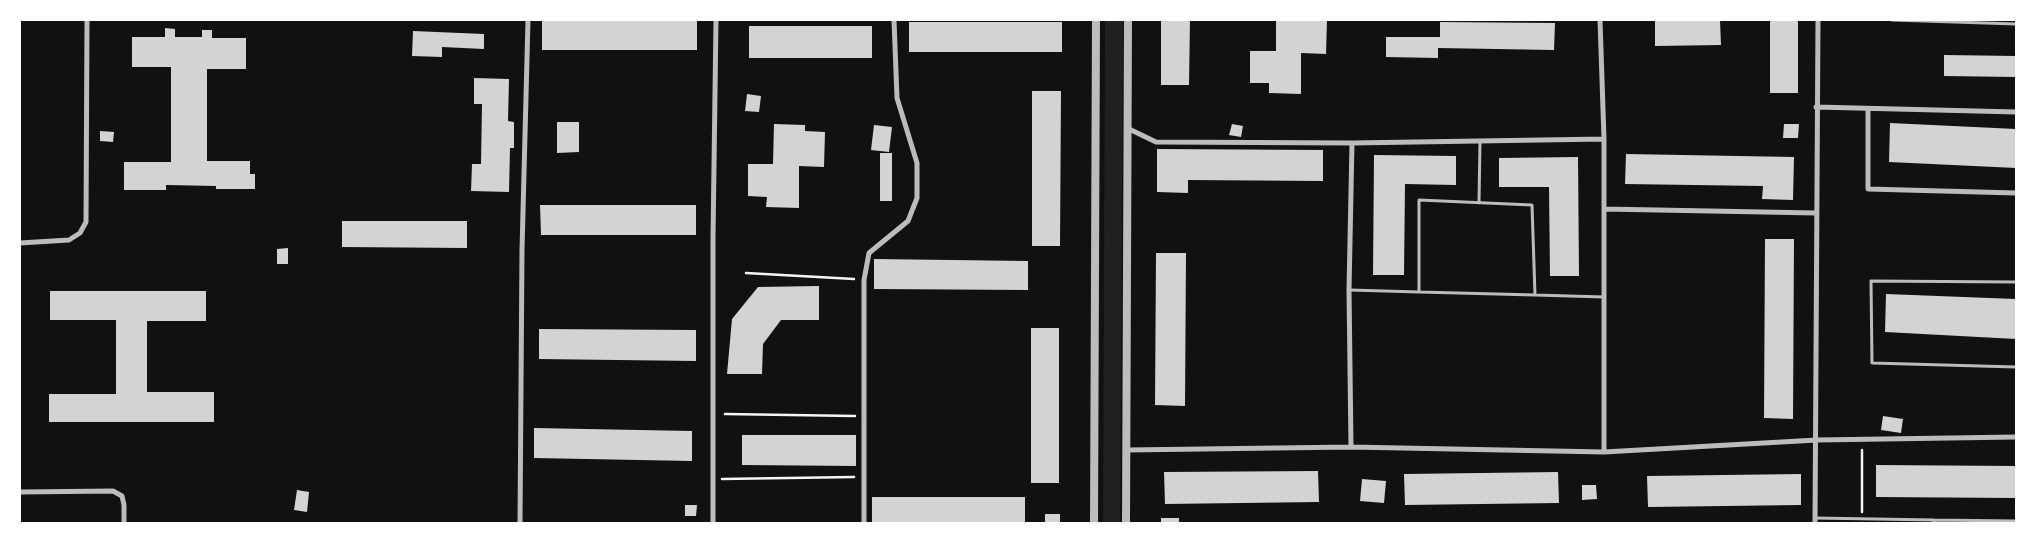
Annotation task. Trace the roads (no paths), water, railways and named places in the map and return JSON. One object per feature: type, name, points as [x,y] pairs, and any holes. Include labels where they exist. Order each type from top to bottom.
[{"type":"street","points":[[20,243],[69,240],[80,233],[86,222],[87,20]]},
{"type":"street","points":[[520,523],[522,250],[528,20]]},
{"type":"street","points":[[713,523],[713,239],[716,20]]},
{"type":"street","points":[[864,523],[864,280],[869,253],[908,220],[917,198],[917,163],[897,98],[894,20]]},
{"type":"street","points":[[1094,523],[1096,20]]},
{"type":"street","points":[[1126,523],[1128,20]]},
{"type":"street","points":[[1600,20],[1604,139],[1604,452]]},
{"type":"street","points":[[1815,520],[1817,440],[1816,107],[1818,20]]},
{"type":"street","points":[[1816,107],[2016,112]]},
{"type":"street","points":[[1868,108],[1868,189],[2016,193]]},
{"type":"street","points":[[1127,128],[1156,142],[1352,143],[1480,139],[1604,139]]},
{"type":"street","points":[[1351,447],[1349,290],[1352,143]]},
{"type":"street","points":[[1604,209],[1816,213]]},
{"type":"street","points":[[1127,450],[1351,447],[1604,452],[1817,440],[2016,437]]},
{"type":"street","points":[[20,492],[113,491],[122,496],[124,523]]},
{"type":"lane","points":[[1892,20],[2016,24]]},
{"type":"lane","points":[[1479,203],[1480,139]]},
{"type":"lane","points":[[1419,292],[1419,200],[1532,205],[1534,295]]},
{"type":"lane","points":[[2016,282],[1871,281],[1872,363],[2016,367]]},
{"type":"lane","points":[[1349,290],[1604,298]]},
{"type":"lane","points":[[1815,520],[1862,518],[1934,522],[2016,521]]}]
